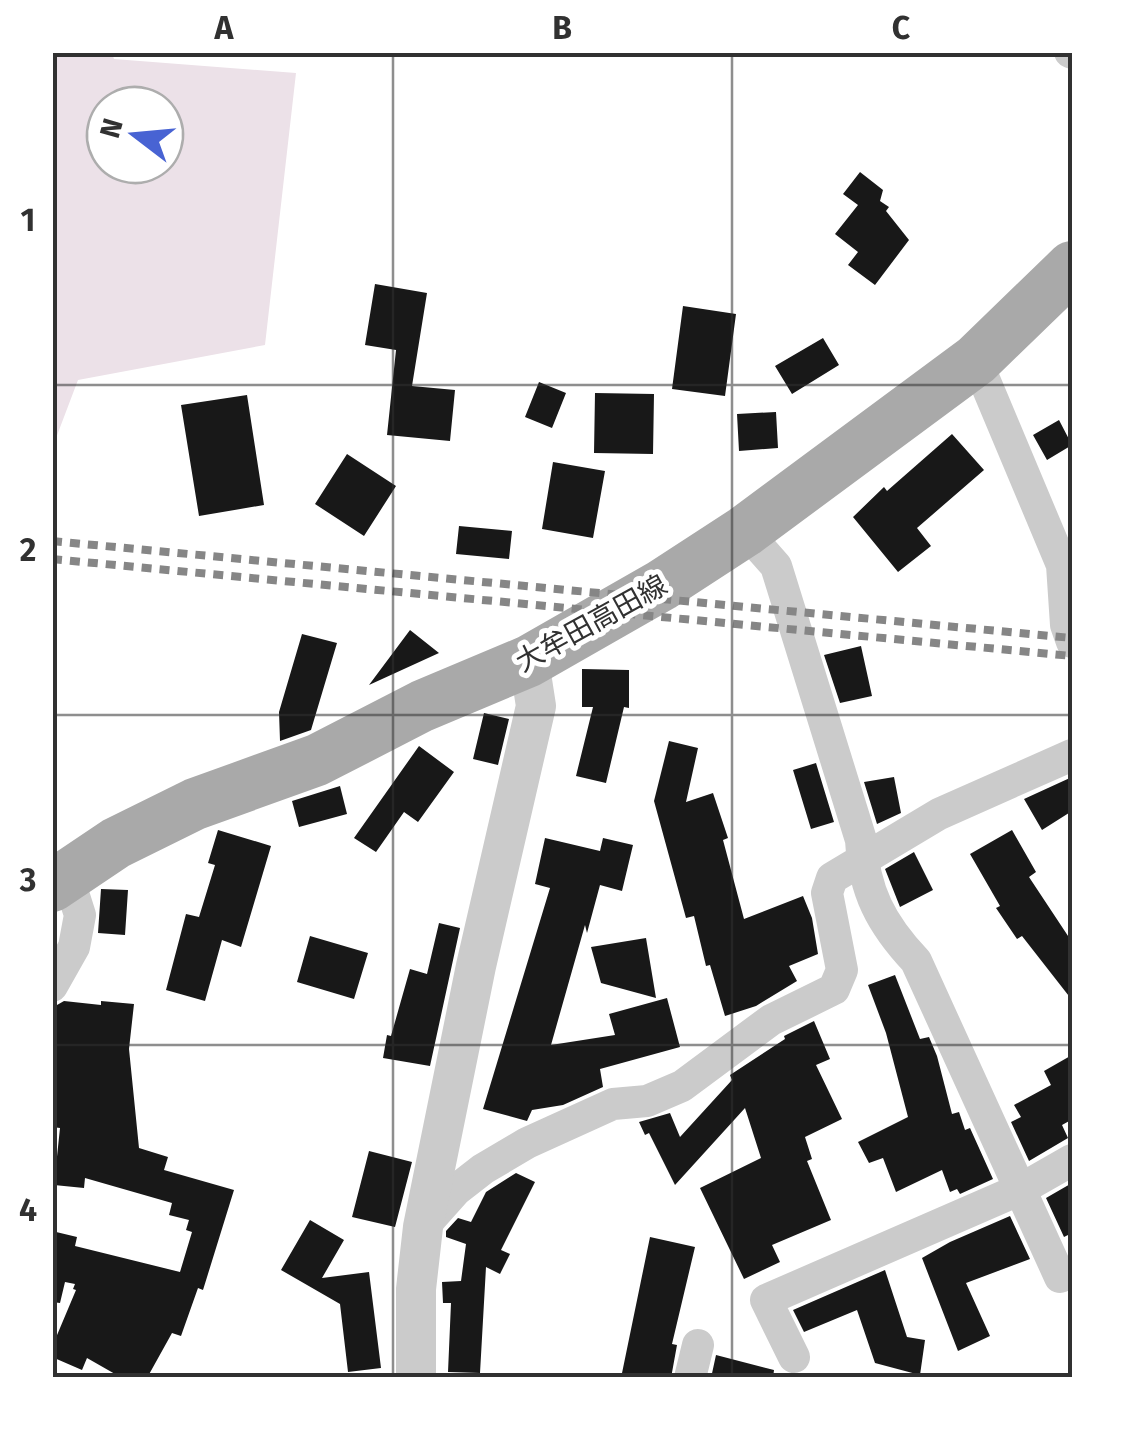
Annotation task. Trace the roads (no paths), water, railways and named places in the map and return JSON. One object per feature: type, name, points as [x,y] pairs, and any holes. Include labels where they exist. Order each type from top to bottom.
[{"type":"main road","name":"大牟田高田線","points":[[60,880],[116,843],[195,804],[316,760],[422,706],[529,660],[662,585],[745,531],[976,360],[1072,268]]},
{"type":"street","points":[[976,360],[1062,565],[1066,625],[1072,642]]},
{"type":"street","points":[[745,531],[776,566],[844,778],[861,840],[863,872],[890,934],[916,961],[1060,1277],[1072,1272]]},
{"type":"street","points":[[416,1378],[416,1289],[423,1227],[476,966],[536,706],[529,660]]},
{"type":"street","points":[[423,1227],[456,1190],[483,1169],[613,1104],[647,1102],[682,1086],[770,1020],[834,988],[842,970],[827,893],[832,878],[939,814],[1072,755]]},
{"type":"street","points":[[52,986],[74,947],[80,916],[60,880]]},
{"type":"street","points":[[794,1357],[766,1300],[1021,1188],[1072,1160]]},
{"type":"street","points":[[690,1378],[698,1345]]},
{"type":"railway","points":[[52,541],[1072,638]]},
{"type":"railway","points":[[52,559],[1072,656]]}]
